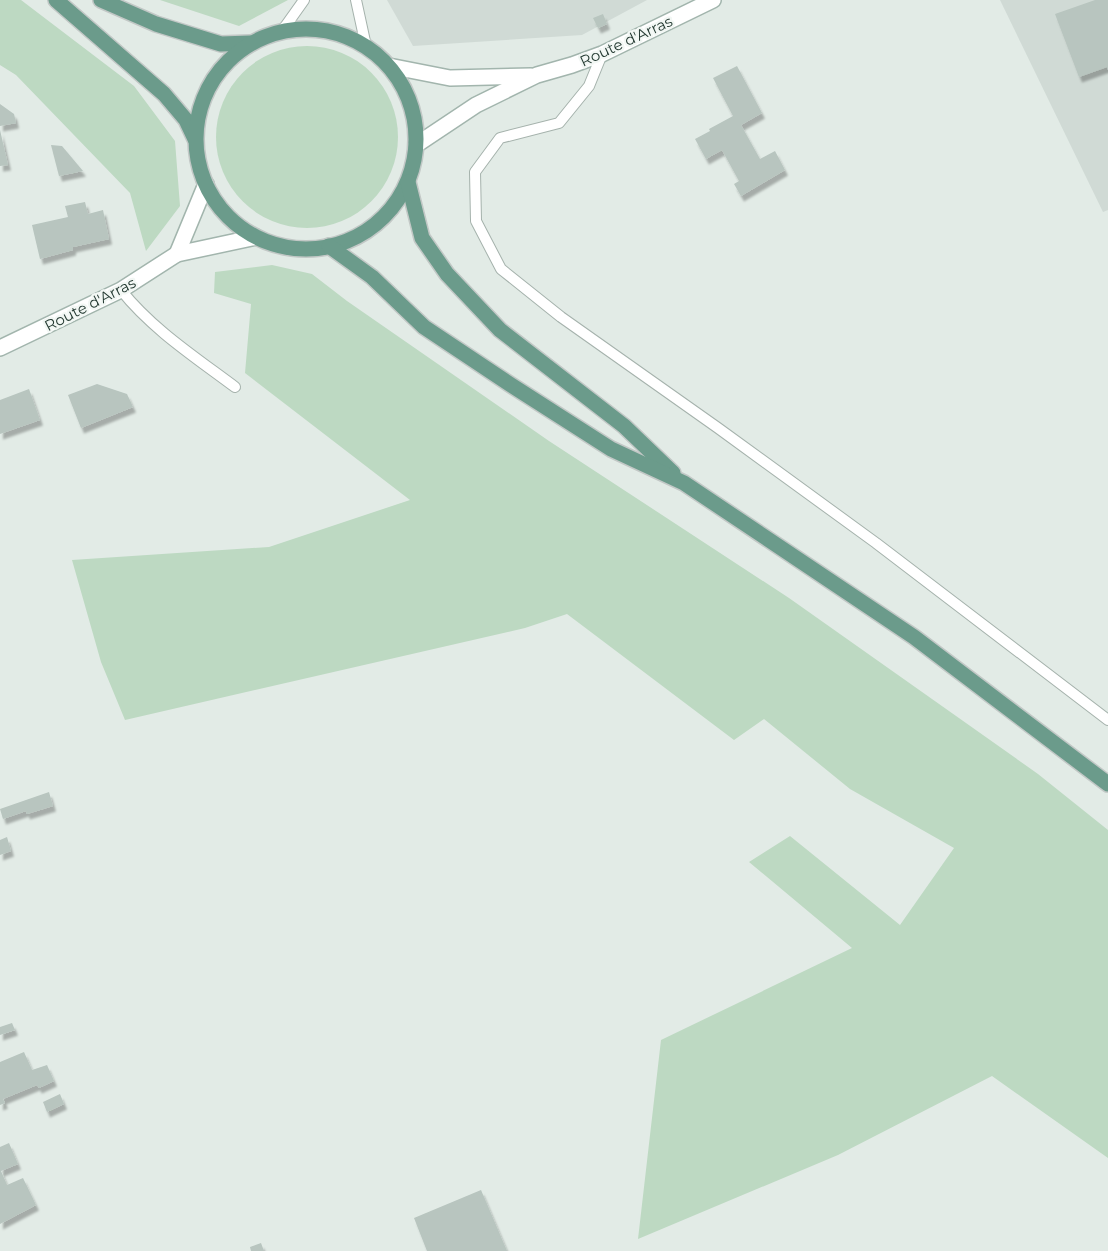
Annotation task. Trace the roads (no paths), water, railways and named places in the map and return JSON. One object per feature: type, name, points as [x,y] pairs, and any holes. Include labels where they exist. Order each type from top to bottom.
[{"type":"main road","points":[[56,0],[85,23],[164,94],[186,120],[195,139]]},
{"type":"main road","points":[[101,0],[156,24],[221,44],[250,43]]},
{"type":"main road","name":"Route d'Arras","points":[[416,145],[476,105],[537,75],[602,54],[713,0]]},
{"type":"main road","points":[[307,28],[332,31],[366,46],[389,66],[403,86],[416,126],[416,145],[412,170],[408,182],[394,205],[376,224],[354,238],[329,246],[304,249],[273,244],[256,237],[240,227],[226,215],[215,200],[206,184],[198,162],[195,139],[200,107],[213,78],[230,59],[250,43],[282,31],[307,28]]},
{"type":"main road","name":"Route d'Arras","points":[[389,66],[450,78],[537,75]]},
{"type":"main road","points":[[408,182],[422,238],[454,281],[500,330],[624,426],[684,483]]},
{"type":"main road","points":[[177,254],[206,184]]},
{"type":"main road","name":"Route d'Arras","points":[[0,348],[121,290],[177,254],[256,237]]},
{"type":"main road","points":[[329,246],[372,277],[424,327],[611,449],[684,483],[914,637],[1108,784]]},
{"type":"lane","points":[[282,31],[304,0]]},
{"type":"lane","points":[[356,0],[366,46]]},
{"type":"lane","points":[[602,54],[589,86],[559,123],[500,138],[475,172],[476,221],[501,269],[561,317],[711,422],[876,543],[1108,720]]},
{"type":"lane","points":[[121,290],[159,330],[235,387]]}]
